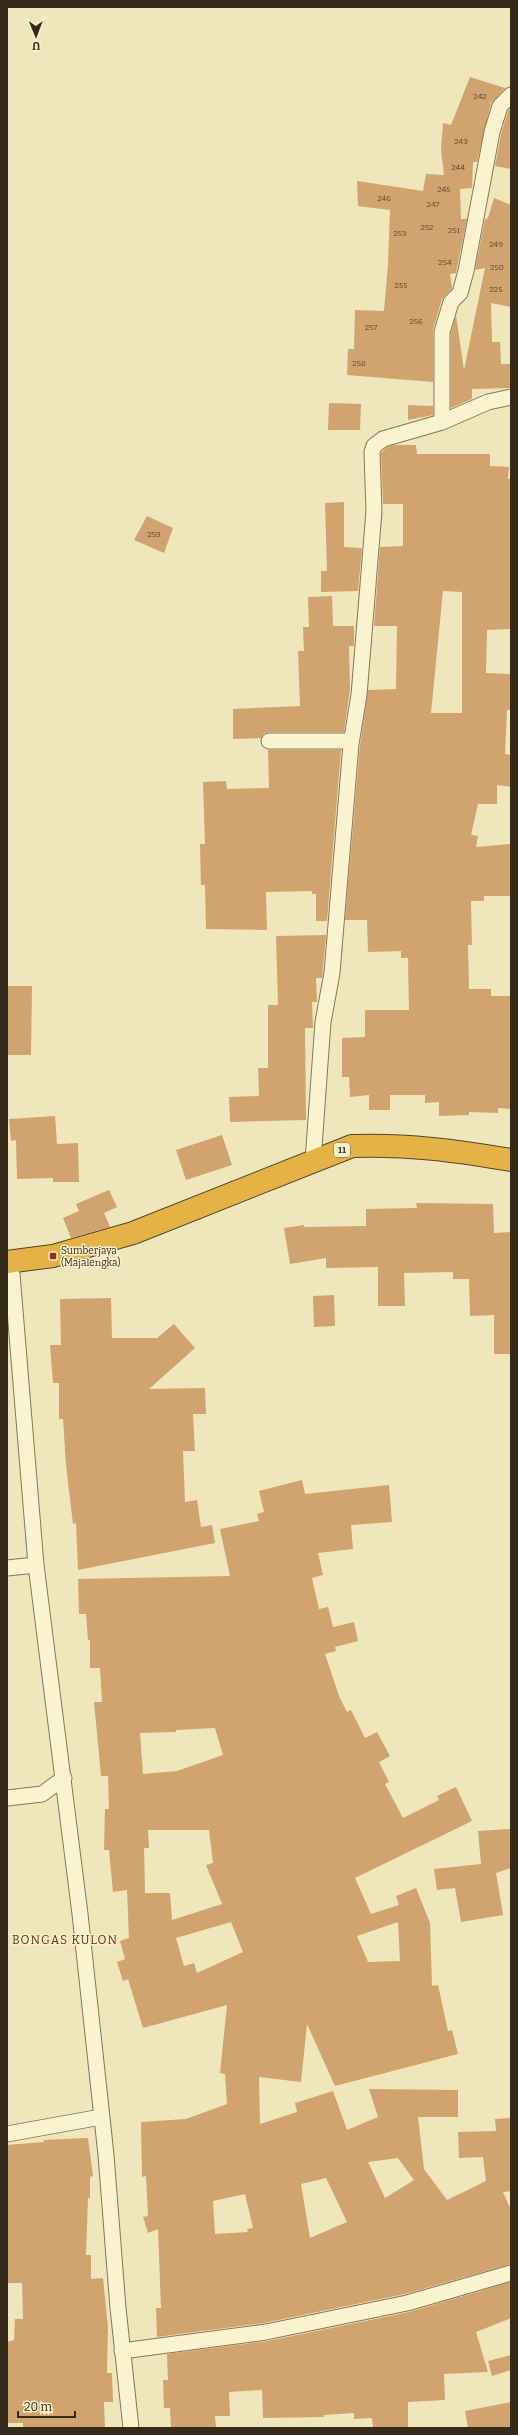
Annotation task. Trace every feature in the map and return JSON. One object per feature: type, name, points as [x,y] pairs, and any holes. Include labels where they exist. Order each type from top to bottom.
[{"type":"highway","name":"11","points":[[9,1262],[53,1256],[133,1233],[352,1146],[391,1145],[442,1148],[511,1160]]},
{"type":"street","points":[[442,422],[441,371],[444,322],[452,302],[460,293],[466,271],[492,132],[500,106],[511,95]]},
{"type":"street","points":[[313,1161],[323,1022],[332,974],[351,741],[359,695],[374,511],[372,452],[374,446],[384,439],[442,422],[488,402],[511,398]]},
{"type":"street","points":[[269,742],[351,741]]},
{"type":"street","points":[[9,1262],[36,1565],[64,1778],[101,2117],[122,2351],[131,2428]]},
{"type":"street","points":[[7,1568],[36,1565]]},
{"type":"street","points":[[7,1798],[42,1794],[64,1778]]},
{"type":"street","points":[[7,2134],[101,2117]]},
{"type":"street","points":[[122,2351],[266,2332],[406,2303],[511,2273]]},
{"type":"building","points":[[470,77],[505,88],[491,103],[477,162],[473,162],[472,188],[460,189],[461,219],[467,219],[456,273],[450,274],[452,288],[442,299],[433,330],[433,382],[347,375],[348,349],[354,349],[355,310],[384,311],[388,264],[390,210],[358,206],[357,181],[423,191],[426,174],[444,175],[441,150],[443,123],[451,125]]},
{"type":"building","points":[[511,108],[511,169],[495,166],[501,134],[508,111]]},
{"type":"building","points":[[494,198],[511,205],[511,307],[491,303],[492,342],[500,342],[501,364],[511,364],[511,388],[472,389],[472,399],[451,408],[451,333],[456,315],[464,370],[485,268],[475,270],[485,219],[488,218]]},
{"type":"building","points":[[329,403],[361,404],[360,430],[328,430]]},
{"type":"building","points":[[408,405],[433,406],[433,415],[408,420]]},
{"type":"building","points":[[394,445],[416,445],[417,454],[490,454],[490,466],[509,467],[508,479],[511,479],[511,629],[487,630],[486,673],[511,674],[511,710],[507,710],[505,754],[511,755],[511,787],[497,785],[497,804],[478,804],[471,835],[478,836],[476,847],[511,844],[511,896],[484,896],[484,901],[471,901],[472,945],[468,945],[469,989],[491,989],[491,996],[511,996],[511,1109],[498,1108],[498,1113],[469,1112],[469,1115],[439,1116],[439,1102],[425,1103],[425,1095],[390,1095],[390,1110],[369,1110],[369,1095],[350,1097],[349,1077],[342,1077],[342,1038],[365,1037],[365,1010],[409,1010],[408,958],[401,958],[401,951],[368,952],[367,920],[345,920],[360,745],[368,690],[396,689],[397,626],[374,626],[380,547],[403,546],[403,504],[383,504],[381,453],[387,447]],"holes":[[[443,591],[462,592],[462,713],[431,713]]]},
{"type":"building","points":[[344,502],[344,547],[362,548],[358,591],[321,592],[321,571],[327,571],[325,503]]},
{"type":"building","points":[[147,516],[173,528],[164,553],[134,540]]},
{"type":"building","points":[[332,596],[333,626],[354,626],[354,646],[349,646],[350,690],[344,732],[269,732],[264,733],[261,738],[233,739],[233,709],[300,706],[298,651],[304,651],[303,627],[309,627],[308,597]]},
{"type":"building","points":[[268,750],[341,750],[327,921],[316,921],[316,894],[312,894],[312,891],[266,892],[267,930],[206,929],[205,885],[201,885],[200,844],[205,844],[203,782],[226,781],[227,789],[269,788]]},
{"type":"building","points":[[326,935],[322,978],[316,978],[317,1002],[312,1002],[313,1028],[305,1028],[306,1120],[230,1122],[229,1097],[259,1096],[258,1068],[268,1068],[268,1005],[278,1005],[276,936]]},
{"type":"building","points":[[7,986],[32,986],[31,1055],[7,1055]]},
{"type":"building","points":[[55,1116],[57,1144],[78,1143],[79,1182],[53,1182],[53,1178],[17,1179],[16,1140],[11,1141],[9,1119]]},
{"type":"building","points":[[222,1135],[232,1165],[186,1180],[176,1150]]},
{"type":"building","points":[[109,1190],[117,1207],[104,1213],[110,1227],[71,1238],[63,1218],[79,1211],[76,1204]]},
{"type":"building","points":[[416,1203],[493,1204],[494,1233],[511,1232],[511,1354],[494,1354],[494,1315],[470,1316],[469,1279],[453,1279],[453,1272],[404,1273],[405,1306],[378,1306],[378,1267],[326,1268],[326,1258],[290,1264],[284,1228],[304,1225],[304,1227],[366,1226],[366,1209],[417,1208]]},
{"type":"building","points":[[334,1295],[335,1326],[314,1327],[313,1296]]},
{"type":"building","points":[[111,1298],[112,1338],[157,1338],[174,1324],[195,1348],[149,1389],[205,1388],[206,1414],[193,1414],[195,1451],[183,1451],[185,1502],[197,1500],[201,1527],[212,1525],[215,1543],[78,1570],[76,1523],[73,1524],[66,1465],[63,1419],[59,1419],[59,1383],[53,1383],[50,1345],[61,1345],[60,1299]]},
{"type":"building","points":[[302,1480],[305,1494],[389,1485],[392,1522],[351,1525],[353,1549],[318,1553],[323,1575],[312,1578],[319,1609],[328,1607],[333,1627],[354,1622],[358,1641],[335,1647],[336,1651],[325,1654],[339,1696],[347,1712],[351,1710],[365,1738],[377,1732],[390,1756],[379,1762],[389,1782],[385,1784],[403,1818],[439,1800],[437,1796],[456,1787],[472,1821],[355,1878],[371,1914],[399,1905],[396,1896],[416,1888],[430,1923],[432,1986],[438,1985],[448,2031],[452,2030],[458,2054],[335,2086],[307,2024],[301,2082],[259,2077],[260,2124],[297,2112],[295,2103],[333,2091],[347,2130],[378,2117],[369,2089],[458,2090],[458,2117],[418,2117],[424,2169],[447,2200],[486,2181],[483,2157],[459,2158],[458,2132],[496,2131],[495,2119],[511,2118],[511,2191],[503,2192],[511,2210],[511,2264],[405,2294],[264,2323],[157,2337],[156,2308],[161,2308],[158,2229],[148,2233],[143,2217],[148,2216],[146,2176],[142,2177],[141,2122],[186,2119],[227,2104],[225,2074],[220,2073],[227,2005],[143,2028],[128,1979],[123,1981],[117,1962],[125,1959],[120,1941],[129,1938],[127,1890],[113,1892],[109,1850],[104,1850],[105,1809],[109,1809],[108,1776],[101,1776],[94,1702],[102,1702],[100,1668],[90,1668],[90,1640],[88,1640],[86,1614],[79,1614],[78,1579],[230,1576],[220,1529],[259,1521],[257,1514],[264,1512],[259,1491]],"holes":[[[215,1728],[223,1755],[177,1771],[143,1774],[140,1733],[176,1732],[176,1730]],[[148,1830],[209,1830],[213,1863],[206,1865],[222,1904],[172,1920],[170,1893],[145,1893],[144,1848],[149,1848]],[[231,1922],[243,1952],[197,1973],[194,1963],[184,1966],[176,1938]],[[398,1922],[400,1961],[368,1962],[357,1936]],[[398,2158],[414,2180],[385,2198],[368,2162]],[[326,2178],[347,2222],[310,2238],[301,2184]],[[245,2194],[253,2228],[247,2229],[248,2232],[215,2234],[213,2201]]]},
{"type":"building","points":[[511,1829],[511,1868],[496,1873],[503,1915],[461,1922],[455,1888],[437,1890],[434,1869],[481,1864],[478,1831]]},
{"type":"building","points":[[88,2138],[93,2176],[90,2177],[90,2198],[88,2198],[86,2255],[91,2255],[91,2279],[103,2278],[108,2327],[107,2373],[112,2373],[113,2402],[104,2402],[105,2428],[23,2428],[23,2423],[7,2423],[7,2342],[14,2340],[15,2319],[23,2319],[22,2283],[7,2283],[7,2145],[44,2142],[43,2140]]},
{"type":"building","points":[[511,2282],[511,2318],[476,2332],[488,2372],[444,2374],[445,2400],[408,2402],[408,2428],[373,2428],[372,2418],[354,2419],[354,2413],[324,2415],[324,2417],[263,2418],[262,2390],[229,2392],[230,2416],[215,2416],[216,2428],[171,2428],[170,2408],[164,2408],[163,2380],[168,2380],[167,2354],[268,2341],[409,2312]]},
{"type":"building","points":[[511,2355],[511,2370],[492,2376],[488,2361]]},
{"type":"building","points":[[511,2402],[511,2428],[468,2428],[465,2411]]},
{"type":"place","name":"Sumberjaya (Majalengka)","points":[[53,1256]]},
{"type":"district","name":"BONGAS KULON","points":[[65,1940]]}]
